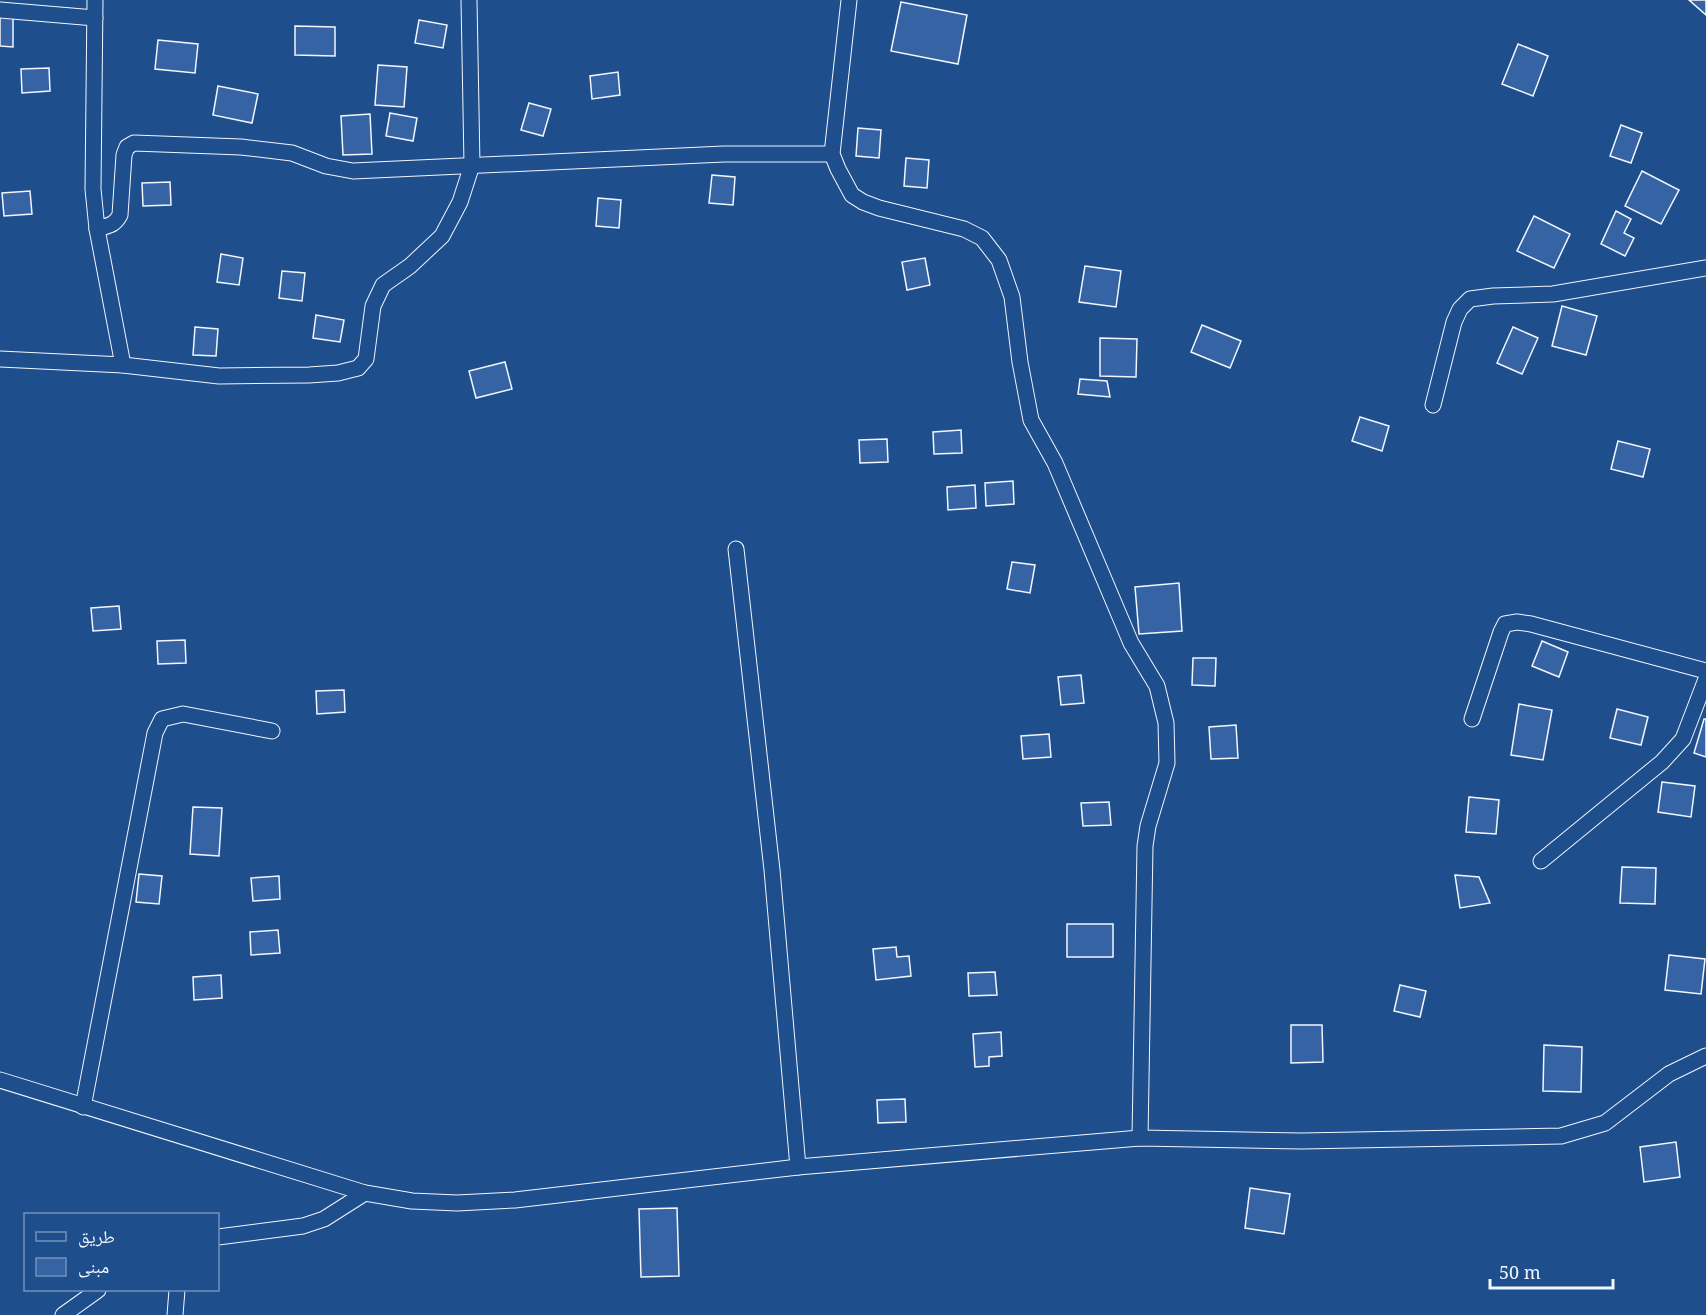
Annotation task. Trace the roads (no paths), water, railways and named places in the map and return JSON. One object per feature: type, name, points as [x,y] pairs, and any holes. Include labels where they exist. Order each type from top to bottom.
[{"type":"street","points":[[95,0],[93,189],[97,229],[123,365]]},
{"type":"street","points":[[0,359],[123,365],[219,376],[309,375],[338,373],[358,368],[366,359],[373,306],[383,285],[410,266],[442,236],[460,202],[472,165],[468,0]]},
{"type":"street","points":[[849,0],[832,154],[838,169],[852,195],[879,208],[964,230],[982,238],[999,260],[1012,297],[1020,362],[1031,420],[1055,463],[1131,643],[1157,686],[1166,723],[1167,763],[1148,825],[1145,846],[1140,1138]]},
{"type":"street","points":[[0,10],[95,18]]},
{"type":"street","points":[[97,229],[113,224],[120,215],[124,155],[127,147],[134,142],[241,147],[292,153],[326,166],[353,171],[724,154],[832,154]]},
{"type":"street","points":[[1434,405],[1454,322],[1460,309],[1470,300],[1493,296],[1553,294],[1706,268]]},
{"type":"street","points":[[736,549],[772,870],[798,1167]]},
{"type":"street","points":[[1472,719],[1505,624],[1517,622],[1531,624],[1706,671]]},
{"type":"street","points":[[1541,861],[1662,762],[1683,738],[1706,679]]},
{"type":"street","points":[[83,1107],[155,733],[162,719],[183,714],[272,731]]},
{"type":"street","points":[[0,1080],[365,1193],[412,1201],[457,1203],[515,1200],[798,1167],[1140,1138],[1302,1141],[1561,1136],[1605,1123],[1669,1074],[1706,1056]]},
{"type":"street","points":[[219,1237],[303,1226],[324,1219],[365,1193]]},
{"type":"street","points":[[63,1315],[97,1291]]},
{"type":"street","points":[[175,1315],[177,1291]]}]
